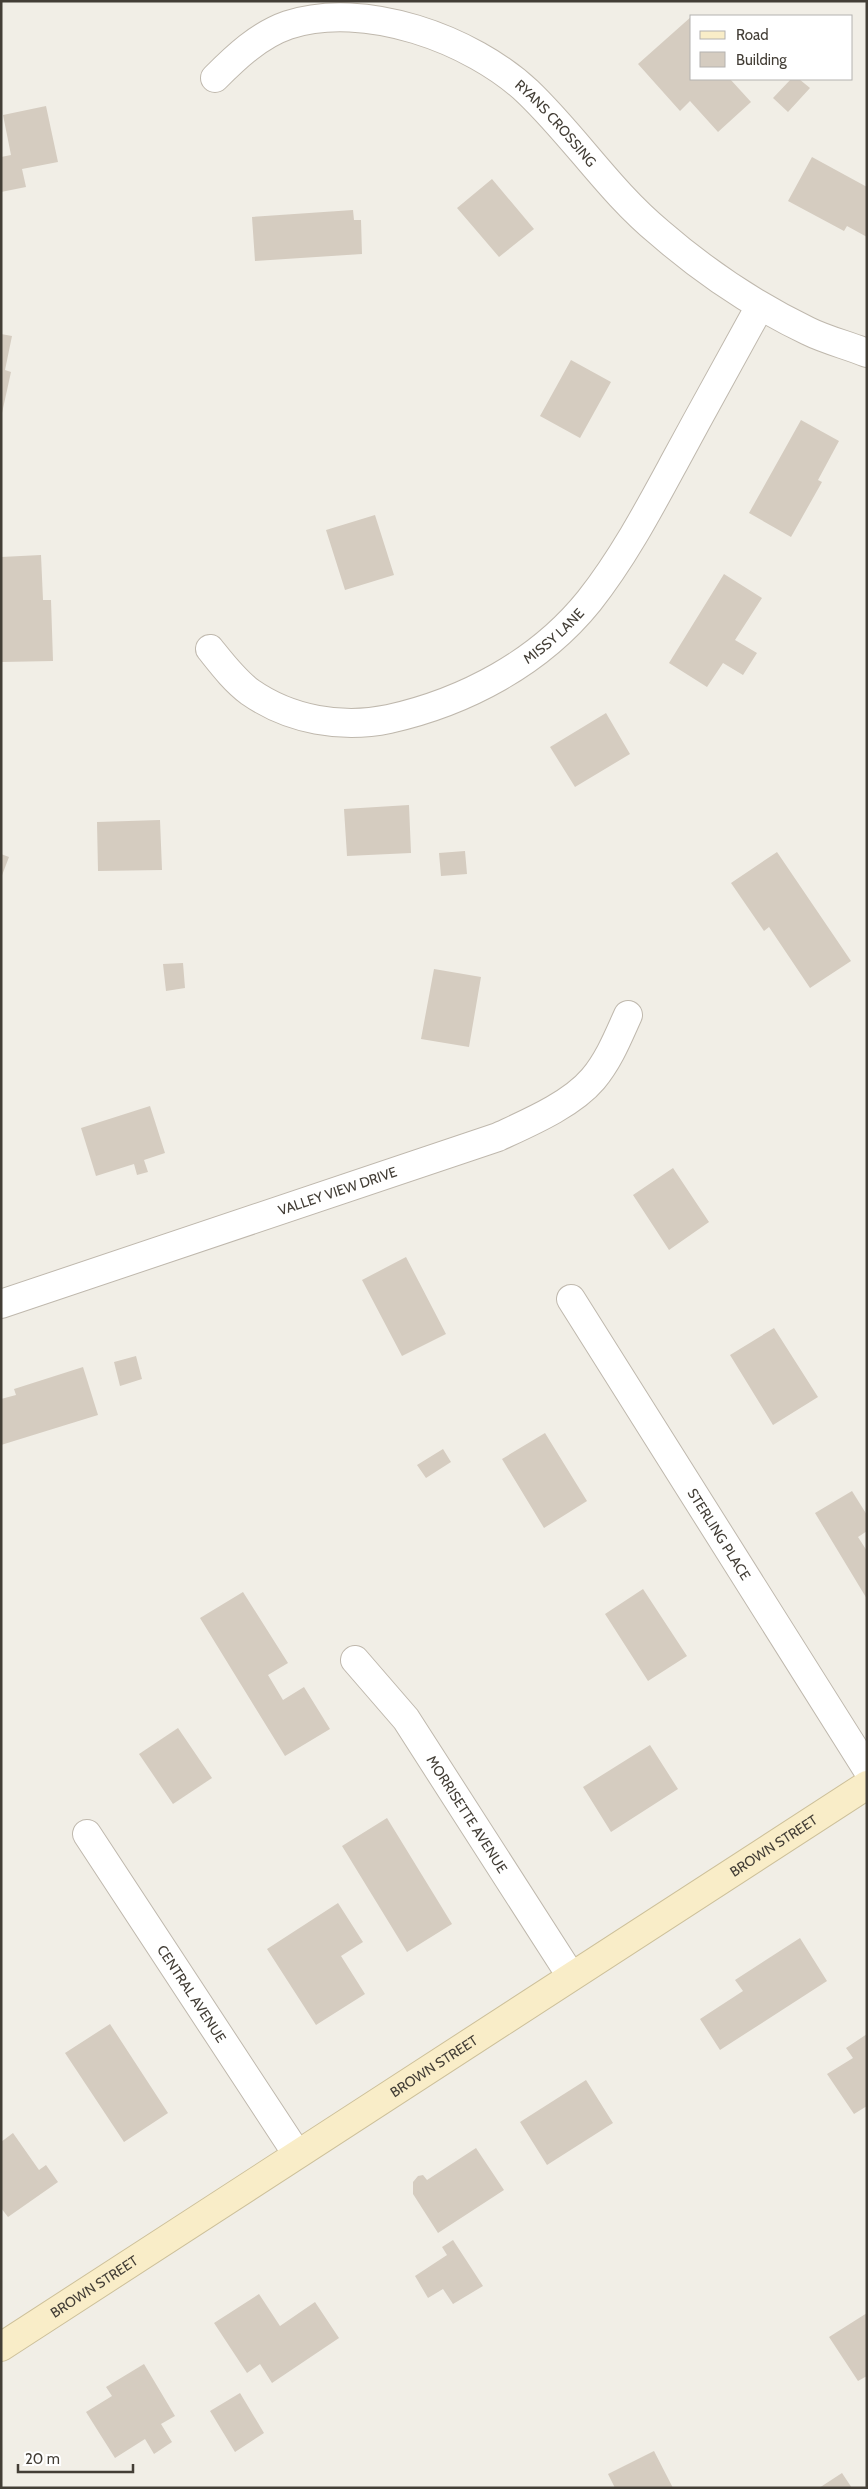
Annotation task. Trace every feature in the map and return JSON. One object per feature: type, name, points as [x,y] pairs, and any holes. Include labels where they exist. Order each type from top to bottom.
[{"type":"street","name":"RYANS CROSSING","points":[[215,78],[239,55],[260,39],[287,25],[320,17],[358,17],[394,23],[446,40],[489,62],[527,91],[563,128],[615,190],[658,232],[709,273],[760,306],[810,332],[867,352]]},
{"type":"street","name":"MISSY LANE","points":[[210,649],[229,673],[250,692],[280,708],[309,719],[341,723],[378,721],[419,712],[458,698],[514,667],[554,638],[588,602],[617,563],[644,519],[760,306]]},
{"type":"street","name":"VALLEY VIEW DRIVE","points":[[1,1304],[498,1137],[566,1101],[592,1080],[613,1051],[628,1015]]},
{"type":"street","name":"STERLING PLACE","points":[[571,1299],[867,1769]]},
{"type":"street","name":"MORRISETTE AVENUE","points":[[355,1660],[406,1719],[571,1976]]},
{"type":"street","name":"BROWN STREET","points":[[1,2347],[867,1785]]},
{"type":"street","name":"CENTRAL AVENUE","points":[[87,1834],[297,2154]]},
{"type":"building","points":[[690,18],[690,80],[731,80],[751,102],[718,132],[690,101],[680,111],[638,64]]},
{"type":"building","points":[[790,80],[800,80],[810,88],[788,112],[773,98]]},
{"type":"building","points":[[46,106],[58,162],[22,169],[26,187],[1,192],[1,157],[11,155],[3,115]]},
{"type":"building","points":[[812,157],[867,187],[867,237],[847,226],[844,231],[788,201]]},
{"type":"building","points":[[492,179],[534,229],[499,257],[457,208]]},
{"type":"building","points":[[353,210],[354,220],[361,220],[362,254],[255,261],[252,217]]},
{"type":"building","points":[[1,334],[12,336],[5,370],[11,372],[2,413]]},
{"type":"building","points":[[571,360],[611,382],[580,438],[540,416]]},
{"type":"building","points":[[801,420],[839,441],[818,480],[822,482],[791,537],[749,513]]},
{"type":"building","points":[[375,515],[394,575],[345,590],[326,530]]},
{"type":"building","points":[[41,555],[43,600],[51,600],[53,661],[2,662],[1,557]]},
{"type":"building","points":[[724,574],[762,598],[735,640],[757,653],[743,675],[723,663],[707,687],[669,663]]},
{"type":"building","points":[[606,713],[630,754],[575,787],[550,747]]},
{"type":"building","points":[[409,805],[411,853],[347,856],[344,809]]},
{"type":"building","points":[[160,820],[162,870],[98,871],[97,822]]},
{"type":"building","points":[[465,851],[467,874],[441,876],[439,853]]},
{"type":"building","points":[[777,852],[851,961],[810,988],[769,927],[764,931],[731,883]]},
{"type":"building","points":[[1,854],[9,857],[1,878]]},
{"type":"building","points":[[183,963],[185,988],[166,991],[163,964]]},
{"type":"building","points":[[434,969],[481,977],[469,1047],[421,1039]]},
{"type":"building","points":[[150,1106],[165,1153],[144,1160],[148,1172],[137,1175],[134,1164],[96,1176],[81,1128]]},
{"type":"building","points":[[673,1168],[709,1222],[669,1250],[633,1195]]},
{"type":"building","points":[[406,1257],[446,1334],[402,1356],[362,1280]]},
{"type":"building","points":[[774,1328],[818,1397],[773,1425],[730,1355]]},
{"type":"building","points":[[136,1356],[142,1379],[120,1386],[114,1362]]},
{"type":"building","points":[[83,1367],[98,1415],[1,1445],[1,1399],[16,1395],[14,1389]]},
{"type":"building","points":[[545,1433],[587,1501],[544,1528],[502,1459]]},
{"type":"building","points":[[443,1449],[451,1462],[426,1478],[417,1465]]},
{"type":"building","points":[[852,1491],[867,1515],[867,1531],[858,1537],[867,1551],[867,1599],[815,1513]]},
{"type":"building","points":[[643,1589],[687,1656],[648,1681],[605,1614]]},
{"type":"building","points":[[243,1592],[288,1663],[268,1675],[283,1700],[304,1687],[330,1729],[285,1756],[200,1618]]},
{"type":"building","points":[[178,1728],[212,1778],[173,1804],[139,1754]]},
{"type":"building","points":[[650,1745],[678,1789],[611,1832],[583,1787]]},
{"type":"building","points":[[387,1818],[452,1924],[407,1952],[342,1846]]},
{"type":"building","points":[[338,1903],[363,1942],[341,1956],[365,1994],[316,2025],[267,1949]]},
{"type":"building","points":[[800,1938],[827,1981],[720,2050],[700,2019],[743,1991],[735,1980]]},
{"type":"building","points":[[110,2024],[168,2113],[124,2142],[65,2053]]},
{"type":"building","points":[[867,2034],[867,2106],[854,2114],[827,2074],[853,2058],[846,2048]]},
{"type":"building","points":[[586,2080],[613,2123],[547,2165],[520,2122]]},
{"type":"building","points":[[13,2133],[39,2170],[46,2165],[58,2182],[8,2217],[1,2208],[1,2142]]},
{"type":"building","points":[[476,2148],[504,2190],[438,2233],[413,2194],[413,2182],[418,2176],[423,2175],[427,2180]]},
{"type":"building","points":[[453,2240],[483,2286],[453,2304],[443,2289],[428,2298],[415,2276],[447,2255],[442,2247]]},
{"type":"building","points":[[259,2294],[280,2326],[315,2302],[339,2338],[272,2383],[260,2364],[247,2373],[214,2323]]},
{"type":"building","points":[[867,2313],[867,2376],[858,2381],[829,2337]]},
{"type":"building","points":[[144,2364],[175,2416],[161,2424],[172,2442],[154,2454],[145,2439],[115,2458],[86,2412],[112,2396],[106,2387]]},
{"type":"building","points":[[240,2393],[264,2433],[235,2452],[210,2411]]},
{"type":"building","points":[[654,2451],[673,2488],[615,2488],[608,2474]]},
{"type":"building","points":[[842,2473],[852,2488],[819,2488]]}]
